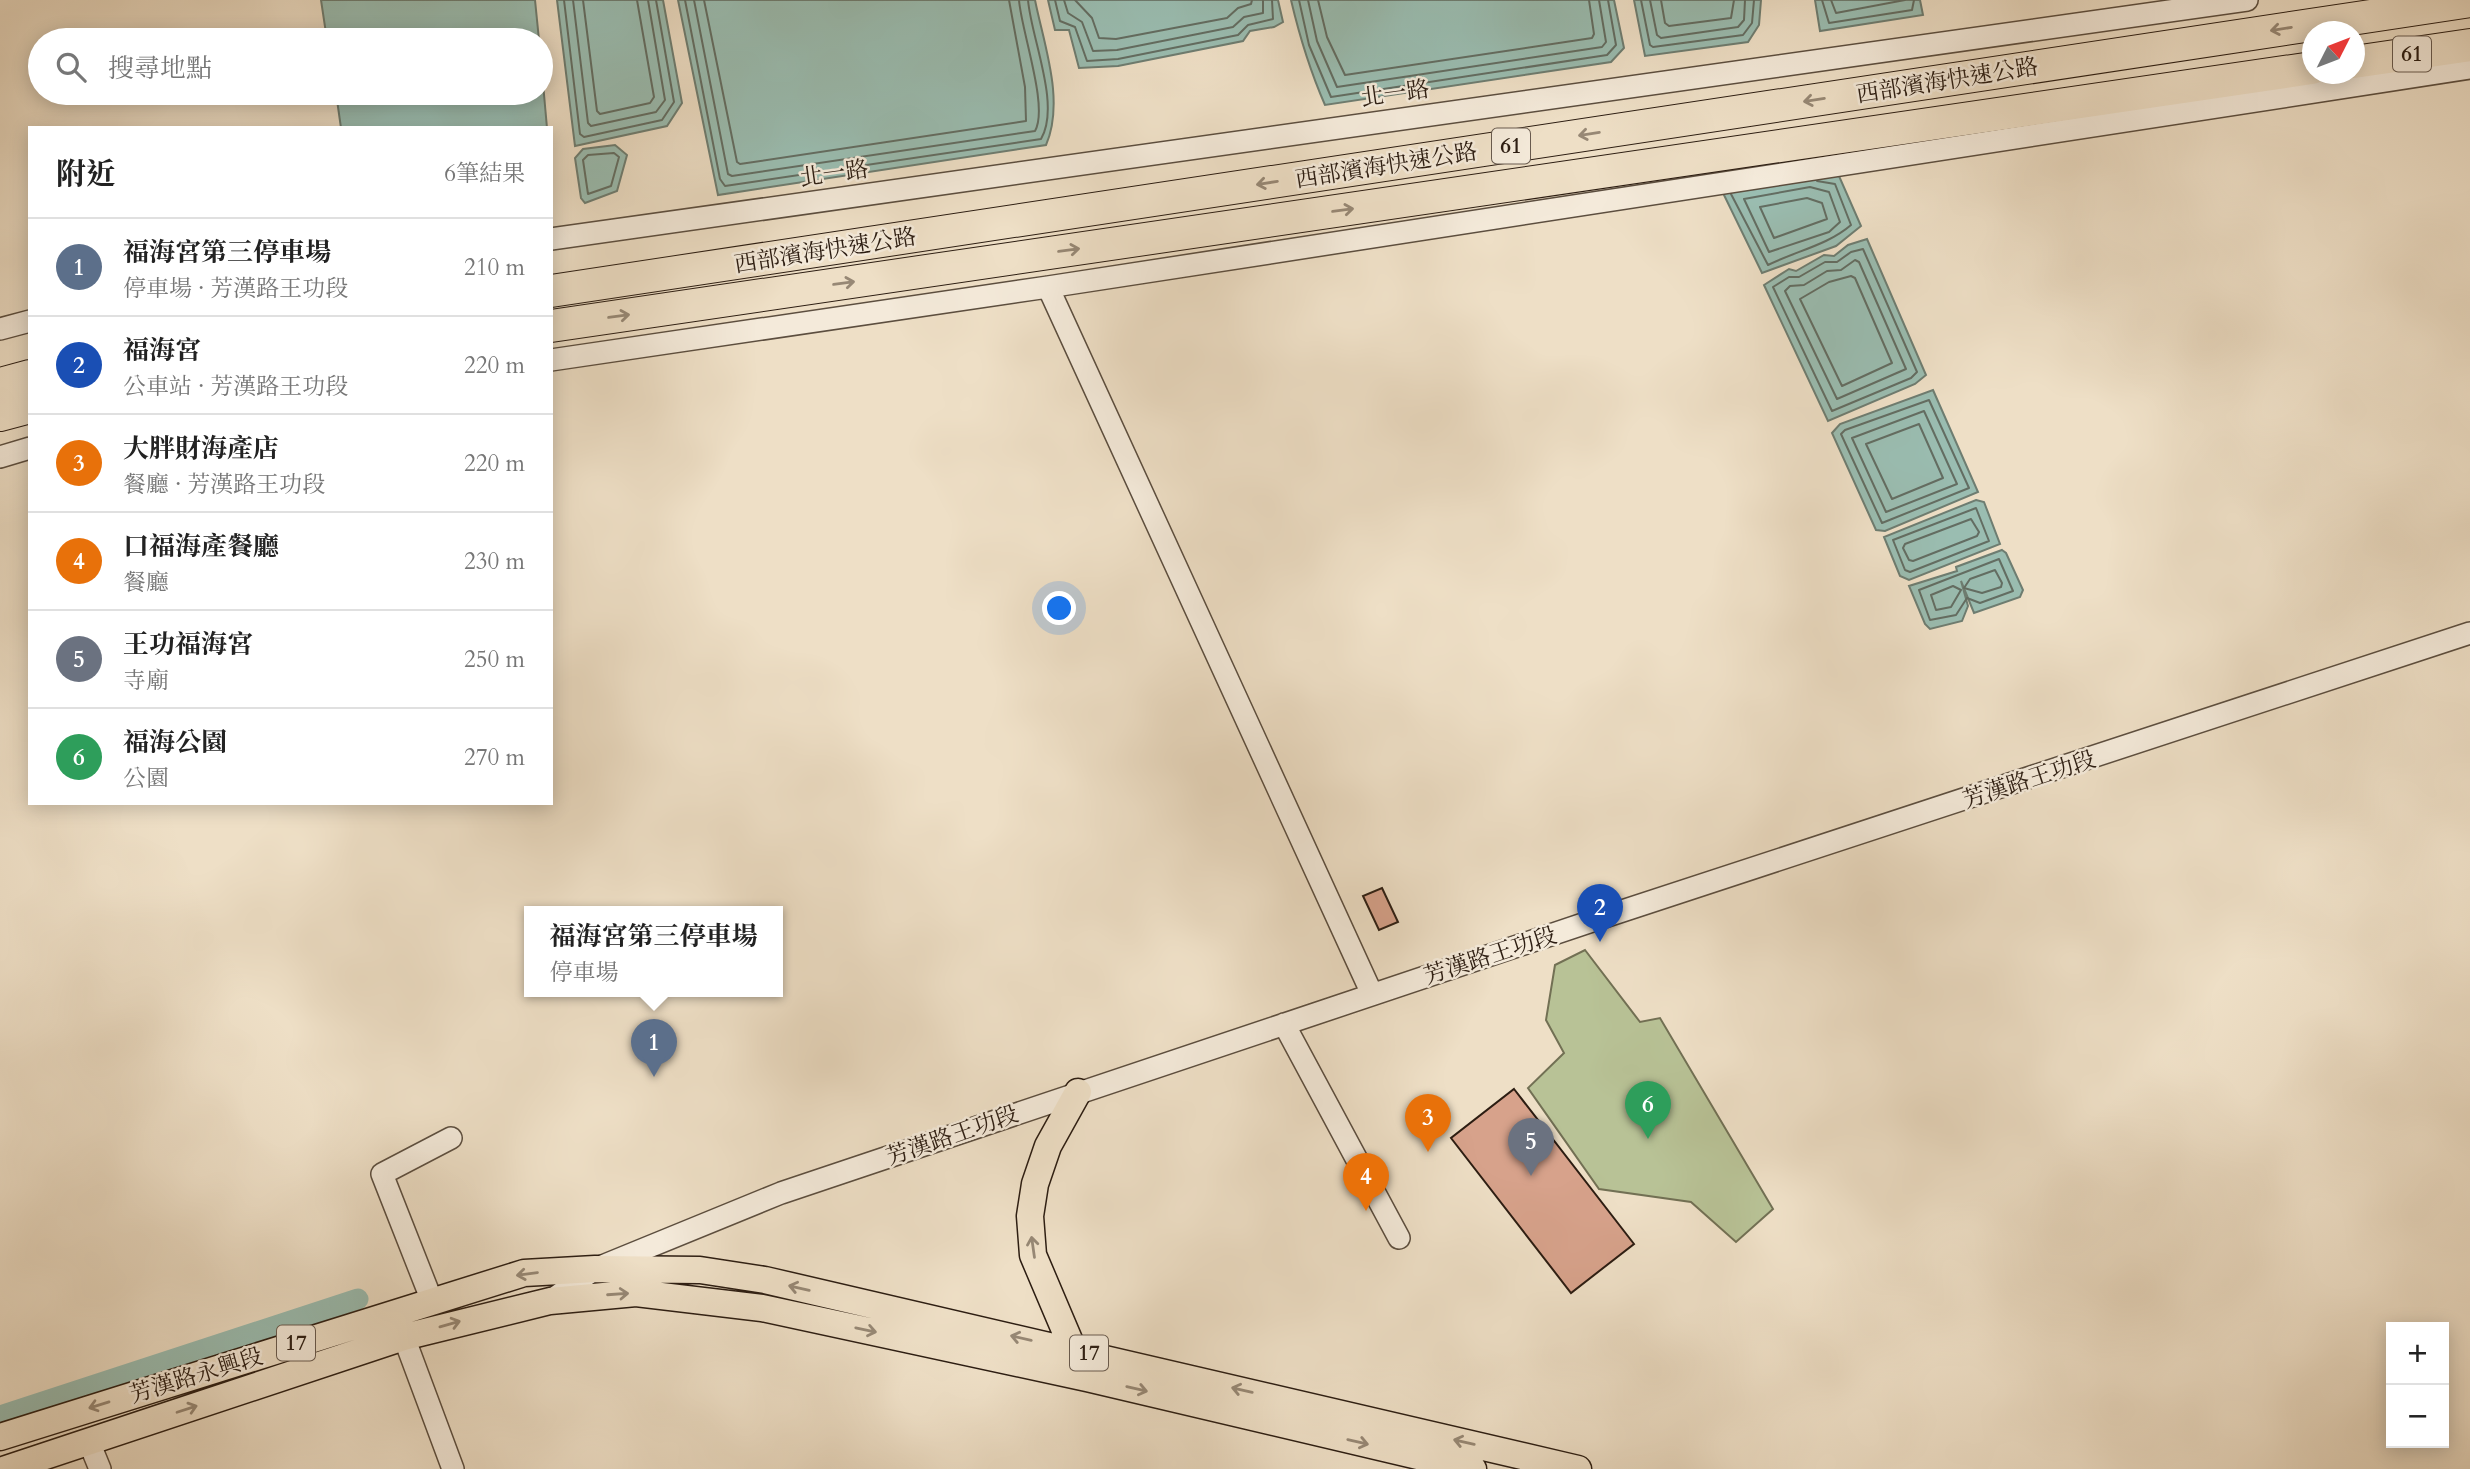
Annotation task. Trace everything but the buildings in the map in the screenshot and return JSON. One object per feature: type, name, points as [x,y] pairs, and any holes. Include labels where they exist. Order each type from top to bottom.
[{"type":"highway","name":"西部濱海快速公路","points":[[553,291],[2470,1]]},
{"type":"highway","name":"61","points":[[2365,60],[2470,46]]},
{"type":"highway","name":"西部濱海快速公路","points":[[553,326],[2302,69]]},
{"type":"highway","points":[[0,384],[28,377]]},
{"type":"highway","points":[[0,415],[28,408]]},
{"type":"main road","points":[[1078,1092],[1048,1146],[1035,1184],[1030,1216],[1033,1255],[1071,1349],[1087,1378]]},
{"type":"main road","name":"芳漢路永興段","points":[[0,1437],[524,1273],[596,1269]]},
{"type":"main road","name":"17","points":[[596,1269],[700,1270],[765,1280],[1578,1469]]},
{"type":"main road","name":"17","points":[[550,1301],[636,1293],[762,1308],[1087,1378],[1473,1469]]},
{"type":"main road","name":"芳漢路永興段","points":[[6,1469],[404,1337],[550,1301]]},
{"type":"street","name":"北一路","points":[[553,239],[2247,0]]},
{"type":"street","points":[[553,360],[1048,287],[2470,68]]},
{"type":"street","points":[[1048,287],[1372,994]]},
{"type":"street","points":[[0,329],[28,322]]},
{"type":"street","points":[[0,457],[28,449]]},
{"type":"street","name":"芳漢路王功段","points":[[550,1301],[596,1269],[780,1193],[1372,994],[2470,633]]},
{"type":"street","points":[[1284,1024],[1399,1238]]},
{"type":"street","points":[[432,1301],[382,1174],[451,1138]]},
{"type":"street","points":[[394,1312],[453,1469]]},
{"type":"street","points":[[89,1442],[100,1469]]},
{"type":"green space","points":[[1585,950],[1640,1022],[1660,1018],[1773,1209],[1736,1242],[1691,1202],[1599,1189],[1528,1088],[1564,1053],[1546,1020],[1555,965]]},
{"type":"water","points":[[321,0],[535,0],[538,28],[325,28]]},
{"type":"water","points":[[557,0],[663,0],[682,103],[667,126],[575,146]]},
{"type":"water","points":[[678,0],[1035,0],[1053,92],[1054,110],[1046,145],[718,195]]},
{"type":"water","points":[[1048,0],[1278,0],[1283,22],[1274,27],[1250,31],[1243,41],[1118,66],[1079,68],[1069,30],[1055,30]]},
{"type":"water","points":[[1291,0],[1614,0],[1624,48],[1611,62],[1325,105]]},
{"type":"water","points":[[1634,0],[1761,0],[1759,25],[1748,42],[1645,56]]},
{"type":"water","points":[[1815,0],[1920,0],[1923,15],[1820,31]]},
{"type":"water","points":[[338,105],[545,105],[547,126],[341,126]]},
{"type":"water","points":[[615,145],[627,155],[617,191],[585,203],[581,198],[575,158],[583,149]]},
{"type":"water","points":[[1820,175],[1839,176],[1861,226],[1836,246],[1762,273],[1723,193]]},
{"type":"water","points":[[1867,239],[1926,375],[1915,384],[1828,421],[1764,285],[1789,269],[1796,271],[1824,255],[1834,256],[1848,245]]},
{"type":"water","points":[[1933,390],[1978,492],[1885,531],[1876,530],[1832,433],[1840,424]]},
{"type":"water","points":[[1976,500],[1984,502],[2000,544],[1909,580],[1900,576],[1884,537]]},
{"type":"water","points":[[2002,550],[2006,553],[2023,590],[2020,597],[1974,613],[1961,581],[1968,606],[1962,621],[1930,629],[1925,624],[1909,586],[1957,571],[1956,567]]},
{"type":"waterway","points":[[0,1416],[358,1299]]},
{"type":"place","name":"福海宮","points":[[1600,942]]},
{"type":"place","name":"福海宮第三停車場","points":[[654,1077]]},
{"type":"place","name":"福海公園","points":[[1648,1139]]},
{"type":"place","name":"大胖財海產店","points":[[1428,1152]]},
{"type":"place","name":"王功福海宮","points":[[1531,1176]]},
{"type":"place","name":"口福海產餐廳","points":[[1366,1211]]}]
